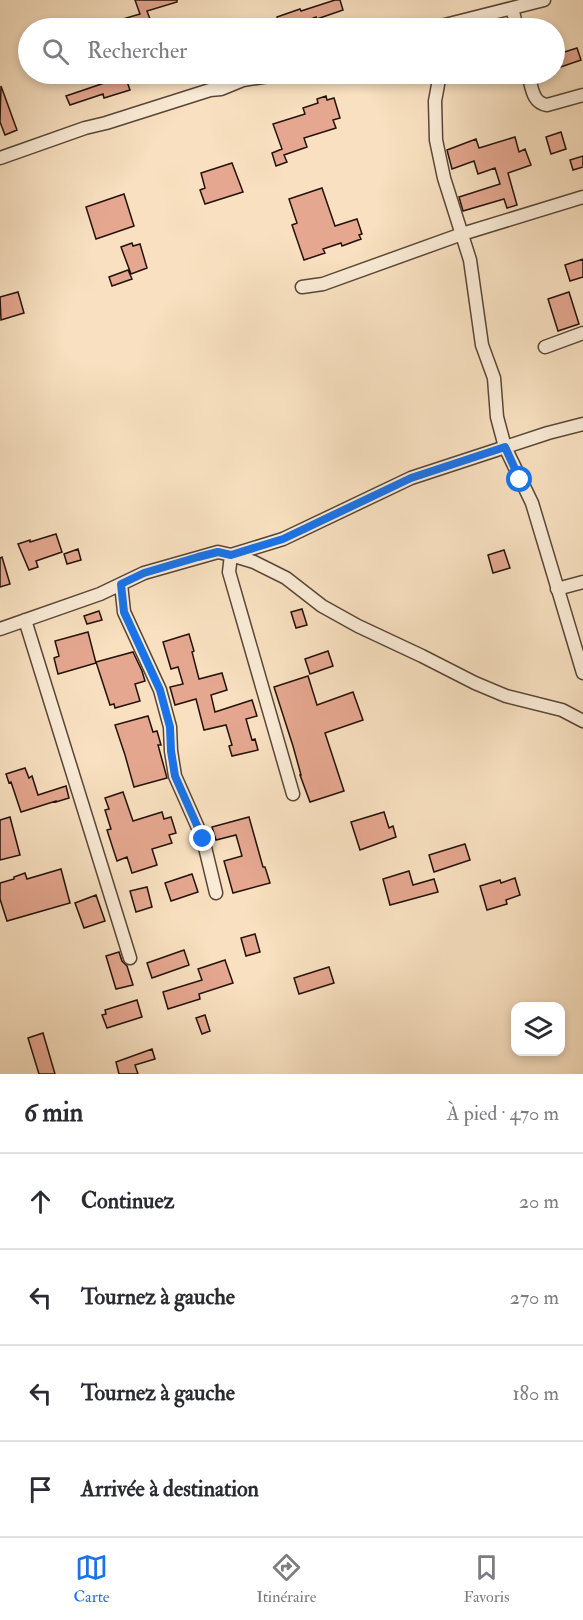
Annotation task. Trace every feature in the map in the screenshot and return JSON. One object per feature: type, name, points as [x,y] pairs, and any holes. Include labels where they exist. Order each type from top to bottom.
[{"type":"street","points":[[478,18],[544,0]]},
{"type":"street","points":[[512,8],[514,18]]},
{"type":"street","points":[[0,158],[85,128],[232,84]]},
{"type":"street","points":[[438,84],[435,101],[436,140],[444,178],[470,260],[482,345],[494,378],[497,417],[505,447],[532,503],[583,673]]},
{"type":"street","points":[[531,84],[537,101],[541,104],[548,105],[583,95]]},
{"type":"street","points":[[302,287],[323,284],[462,234],[583,197]]},
{"type":"street","points":[[545,347],[583,333]]},
{"type":"street","points":[[231,555],[283,539],[411,478],[548,433],[583,424]]},
{"type":"street","points":[[0,629],[100,594],[144,573],[218,552],[254,562],[286,578],[322,606],[474,683],[506,696],[562,710],[583,722]]},
{"type":"street","points":[[231,555],[228,572],[292,794]]},
{"type":"street","points":[[557,589],[583,582]]},
{"type":"street","points":[[121,584],[124,612],[160,690],[170,727],[175,776],[203,839],[216,892]]},
{"type":"street","points":[[25,620],[130,958]]},
{"type":"building","points":[[135,0],[177,0],[177,2],[147,11],[150,18],[126,18],[140,14]]},
{"type":"building","points":[[335,0],[340,0],[343,10],[320,18],[277,17],[300,9],[301,11]]},
{"type":"building","points":[[577,48],[581,60],[565,66],[565,52]]},
{"type":"building","points":[[101,84],[128,84],[130,90],[104,98],[103,94],[70,105],[66,96]]},
{"type":"building","points":[[1,86],[17,130],[5,135],[0,122]]},
{"type":"building","points":[[326,96],[327,100],[334,98],[340,118],[333,120],[336,128],[304,138],[307,147],[284,155],[287,162],[276,166],[272,153],[282,149],[273,124],[305,114],[303,108],[318,103],[317,99]]},
{"type":"building","points":[[561,132],[566,149],[551,154],[546,137]]},
{"type":"building","points":[[515,137],[519,152],[525,149],[531,165],[508,173],[517,205],[507,208],[504,199],[463,211],[459,197],[500,184],[495,168],[478,174],[474,161],[452,169],[447,150],[476,139],[479,148]]},
{"type":"building","points":[[583,156],[583,167],[573,170],[570,160]]},
{"type":"building","points":[[232,163],[243,192],[205,204],[200,190],[205,188],[201,173]]},
{"type":"building","points":[[322,188],[335,226],[357,219],[362,234],[359,235],[361,239],[342,246],[341,243],[323,249],[325,253],[304,260],[292,225],[297,223],[289,199]]},
{"type":"building","points":[[124,194],[134,226],[96,239],[86,207]]},
{"type":"building","points":[[132,243],[133,246],[140,244],[147,268],[131,274],[121,247]]},
{"type":"building","points":[[583,259],[583,277],[570,281],[565,265]]},
{"type":"building","points":[[128,270],[132,279],[112,286],[109,277]]},
{"type":"building","points":[[18,292],[24,313],[1,320],[0,297]]},
{"type":"building","points":[[569,292],[579,324],[558,331],[548,299]]},
{"type":"building","points":[[56,534],[62,552],[36,561],[38,567],[29,570],[18,544]]},
{"type":"building","points":[[78,549],[81,560],[67,564],[64,554]]},
{"type":"building","points":[[504,550],[510,568],[493,573],[488,555]]},
{"type":"building","points":[[2,557],[10,584],[0,587],[0,558]]},
{"type":"building","points":[[302,609],[307,625],[296,628],[291,612]]},
{"type":"building","points":[[99,611],[102,620],[87,624],[84,616]]},
{"type":"building","points":[[88,632],[96,663],[58,674],[54,658],[59,656],[55,641]]},
{"type":"building","points":[[189,634],[199,679],[222,673],[227,690],[211,695],[215,712],[252,700],[257,716],[246,719],[252,740],[255,739],[258,750],[232,756],[229,746],[232,745],[226,725],[204,730],[196,699],[175,705],[170,687],[183,684],[178,667],[171,669],[163,642]]},
{"type":"building","points":[[328,651],[333,666],[310,674],[305,659]]},
{"type":"building","points":[[133,652],[145,681],[135,684],[140,701],[115,708],[114,704],[110,705],[96,662]]},
{"type":"building","points":[[308,676],[317,705],[353,692],[363,720],[325,733],[344,791],[310,802],[274,687]]},
{"type":"building","points":[[148,716],[153,732],[157,731],[161,745],[158,745],[167,778],[134,787],[115,725]]},
{"type":"building","points":[[25,768],[29,778],[32,776],[38,795],[66,786],[69,798],[21,812],[6,774]]},
{"type":"building","points":[[123,792],[133,821],[162,812],[164,819],[171,817],[176,833],[169,835],[172,843],[152,849],[157,865],[132,873],[127,857],[117,861],[107,830],[111,829],[105,810],[109,809],[105,798]]},
{"type":"building","points":[[384,812],[389,828],[393,826],[396,837],[360,850],[351,822]]},
{"type":"building","points":[[10,817],[20,855],[0,860],[0,820]]},
{"type":"building","points":[[249,817],[263,867],[265,867],[270,883],[233,893],[224,861],[242,856],[236,835],[216,840],[212,827]]},
{"type":"building","points":[[465,844],[470,860],[434,872],[429,855]]},
{"type":"building","points":[[61,869],[70,903],[7,921],[0,899],[0,883],[25,873],[27,879]]},
{"type":"building","points":[[409,871],[413,885],[434,879],[438,892],[390,905],[383,879]]},
{"type":"building","points":[[192,874],[198,892],[171,901],[165,883]]},
{"type":"building","points":[[515,878],[520,895],[506,900],[507,904],[487,910],[480,886]]},
{"type":"building","points":[[147,887],[152,907],[136,912],[130,891]]},
{"type":"building","points":[[96,895],[105,921],[84,928],[75,903]]},
{"type":"building","points":[[255,934],[260,952],[246,956],[241,938]]},
{"type":"building","points":[[184,950],[189,965],[152,978],[147,963]]},
{"type":"building","points":[[119,952],[122,961],[127,966],[133,985],[116,989],[106,956]]},
{"type":"building","points":[[225,960],[233,983],[199,994],[200,999],[168,1009],[163,992],[202,980],[198,969]]},
{"type":"building","points":[[329,967],[334,983],[299,994],[294,978]]},
{"type":"building","points":[[137,1000],[142,1017],[107,1028],[102,1015],[106,1014],[105,1010]]},
{"type":"building","points":[[205,1015],[210,1031],[202,1034],[196,1018]]},
{"type":"building","points":[[43,1033],[55,1074],[39,1074],[28,1038]]},
{"type":"building","points":[[152,1049],[155,1059],[135,1065],[138,1074],[119,1074],[116,1062]]},
{"type":"route","points":[[203,839],[175,776],[170,727],[160,690],[124,612],[121,584],[144,573],[198,557],[218,552],[231,555],[283,539],[411,478],[505,447],[520,480]]}]
